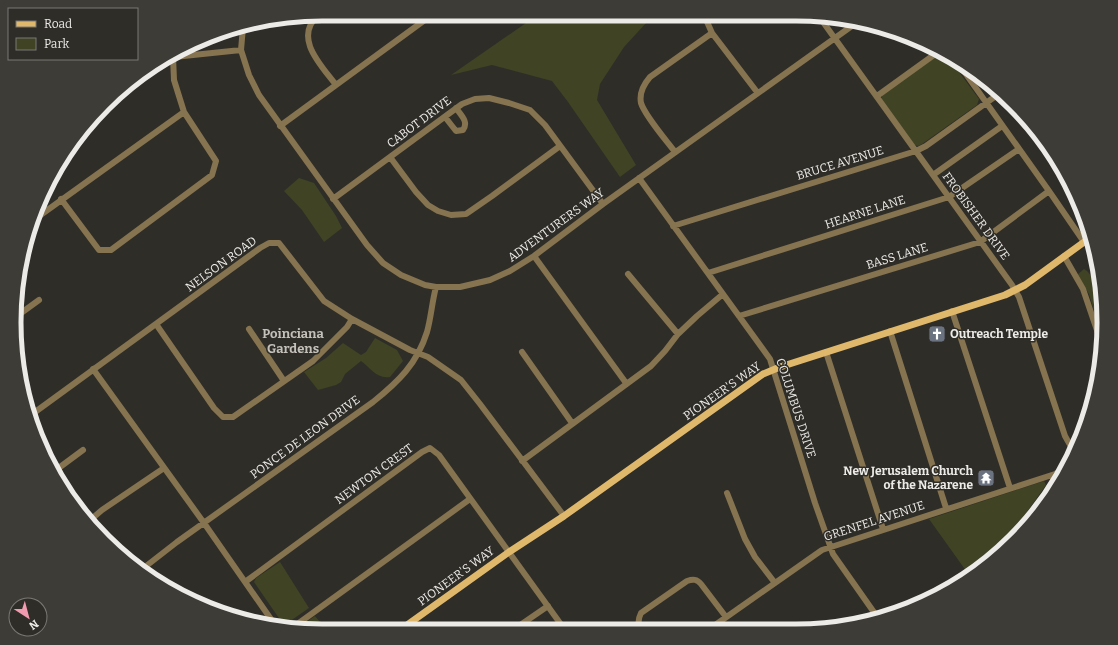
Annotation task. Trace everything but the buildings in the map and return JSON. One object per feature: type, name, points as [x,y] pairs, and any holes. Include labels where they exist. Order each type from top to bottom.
[{"type":"main road","name":"PIONEER'S WAY","points":[[408,624],[510,552],[564,516],[763,374],[890,331],[1005,295],[1025,285],[1084,242]]},
{"type":"street","points":[[314,21],[309,30],[308,39],[312,52],[336,85]]},
{"type":"street","points":[[280,126],[423,21]]},
{"type":"street","points":[[707,21],[712,33],[757,92]]},
{"type":"street","name":"FROBISHER DRIVE","points":[[824,23],[1015,290],[1019,297],[1065,436],[1071,446]]},
{"type":"street","name":"ADVENTURERS WAY","points":[[241,50],[249,75],[259,95],[333,199],[367,245],[383,263],[401,275],[425,285],[436,287],[460,287],[490,280],[510,271],[534,256],[674,152],[851,27]]},
{"type":"street","points":[[181,56],[241,50],[243,31]]},
{"type":"street","points":[[674,152],[645,111],[641,102],[642,91],[644,85],[650,77],[712,33]]},
{"type":"street","points":[[877,96],[934,55]]},
{"type":"street","points":[[61,199],[100,250],[111,250],[212,175],[216,161],[184,112],[174,80],[173,60]]},
{"type":"street","points":[[966,74],[1084,242]]},
{"type":"street","name":"BRUCE AVENUE","points":[[674,226],[916,151],[926,146],[995,97]]},
{"type":"street","name":"CABOT DRIVE","points":[[333,199],[462,104],[475,99],[489,98],[530,110],[545,125],[603,204]]},
{"type":"street","points":[[445,117],[454,129],[459,131],[463,130],[466,126],[465,122],[456,108]]},
{"type":"street","points":[[41,214],[184,112]]},
{"type":"street","points":[[932,175],[1002,126]]},
{"type":"street","points":[[390,157],[428,206],[451,215],[466,214],[560,146]]},
{"type":"street","name":"HEARNE LANE","points":[[708,273],[948,197],[1019,149]]},
{"type":"street","name":"COLUMBUS DRIVE","points":[[639,178],[770,359],[833,554],[875,614]]},
{"type":"street","name":"BASS LANE","points":[[739,316],[980,242],[1049,191]]},
{"type":"street","name":"NELSON ROAD","points":[[35,412],[269,243],[279,243],[324,302],[410,350],[428,357],[460,380],[480,404],[564,516]]},
{"type":"street","points":[[534,256],[626,384]]},
{"type":"street","points":[[1064,256],[1083,289],[1097,329]]},
{"type":"street","points":[[628,274],[678,334]]},
{"type":"street","name":"PONCE DE LEON DRIVE","points":[[145,566],[395,385],[412,364],[418,353],[427,331],[436,287]]},
{"type":"street","points":[[522,461],[650,366],[665,351],[678,334],[723,294]]},
{"type":"street","points":[[21,313],[39,300]]},
{"type":"street","points":[[952,311],[1010,488]]},
{"type":"street","points":[[156,324],[214,408],[223,417],[233,418],[313,361],[338,338],[352,319]]},
{"type":"street","points":[[249,329],[284,381]]},
{"type":"street","points":[[890,331],[946,508]]},
{"type":"street","points":[[522,352],[572,423]]},
{"type":"street","points":[[826,352],[883,529]]},
{"type":"street","points":[[93,369],[204,523],[270,619]]},
{"type":"street","name":"NEWTON CREST","points":[[245,582],[430,448],[439,455],[561,624]]},
{"type":"street","points":[[58,468],[83,450]]},
{"type":"street","points":[[93,518],[164,468]]},
{"type":"street","name":"GRENFEL AVENUE","points":[[716,624],[822,550],[830,546],[1055,474]]},
{"type":"street","points":[[727,492],[745,538],[755,557],[775,583]]},
{"type":"street","points":[[299,623],[470,499]]},
{"type":"street","points":[[638,624],[638,618],[642,613],[692,579],[701,584],[726,617]]},
{"type":"street","points":[[522,624],[548,606]]},
{"type":"green space","points":[[529,21],[647,21],[624,47],[600,84],[597,100],[636,165],[620,177],[552,81],[492,65],[451,75]]},
{"type":"green space","points":[[937,56],[955,67],[979,99],[977,105],[918,146],[914,145],[881,99],[883,94]]},
{"type":"green space","points":[[299,178],[314,183],[336,216],[342,228],[324,242],[302,210],[284,191]]},
{"type":"green space","points":[[1084,269],[1093,278],[1097,321],[1089,294],[1077,275]]},
{"type":"green space","points":[[375,338],[397,350],[403,361],[390,377],[377,375],[361,361],[345,374],[341,382],[318,390],[304,372],[326,358],[343,343],[361,355],[366,352]]},
{"type":"green space","points":[[1044,481],[1046,485],[1009,536],[979,562],[966,571],[929,519]]},
{"type":"green space","points":[[280,562],[309,608],[289,622],[281,621],[254,582],[256,578]]},
{"type":"green space","points":[[315,616],[322,624],[305,623]]},
{"type":"place","name":"Outreach Temple","points":[[937,334]]},
{"type":"place","name":"New Jerusalem Church of the Nazarene","points":[[986,478]]},
{"type":"district","name":"Poinciana Gardens","points":[[293,340]]}]
